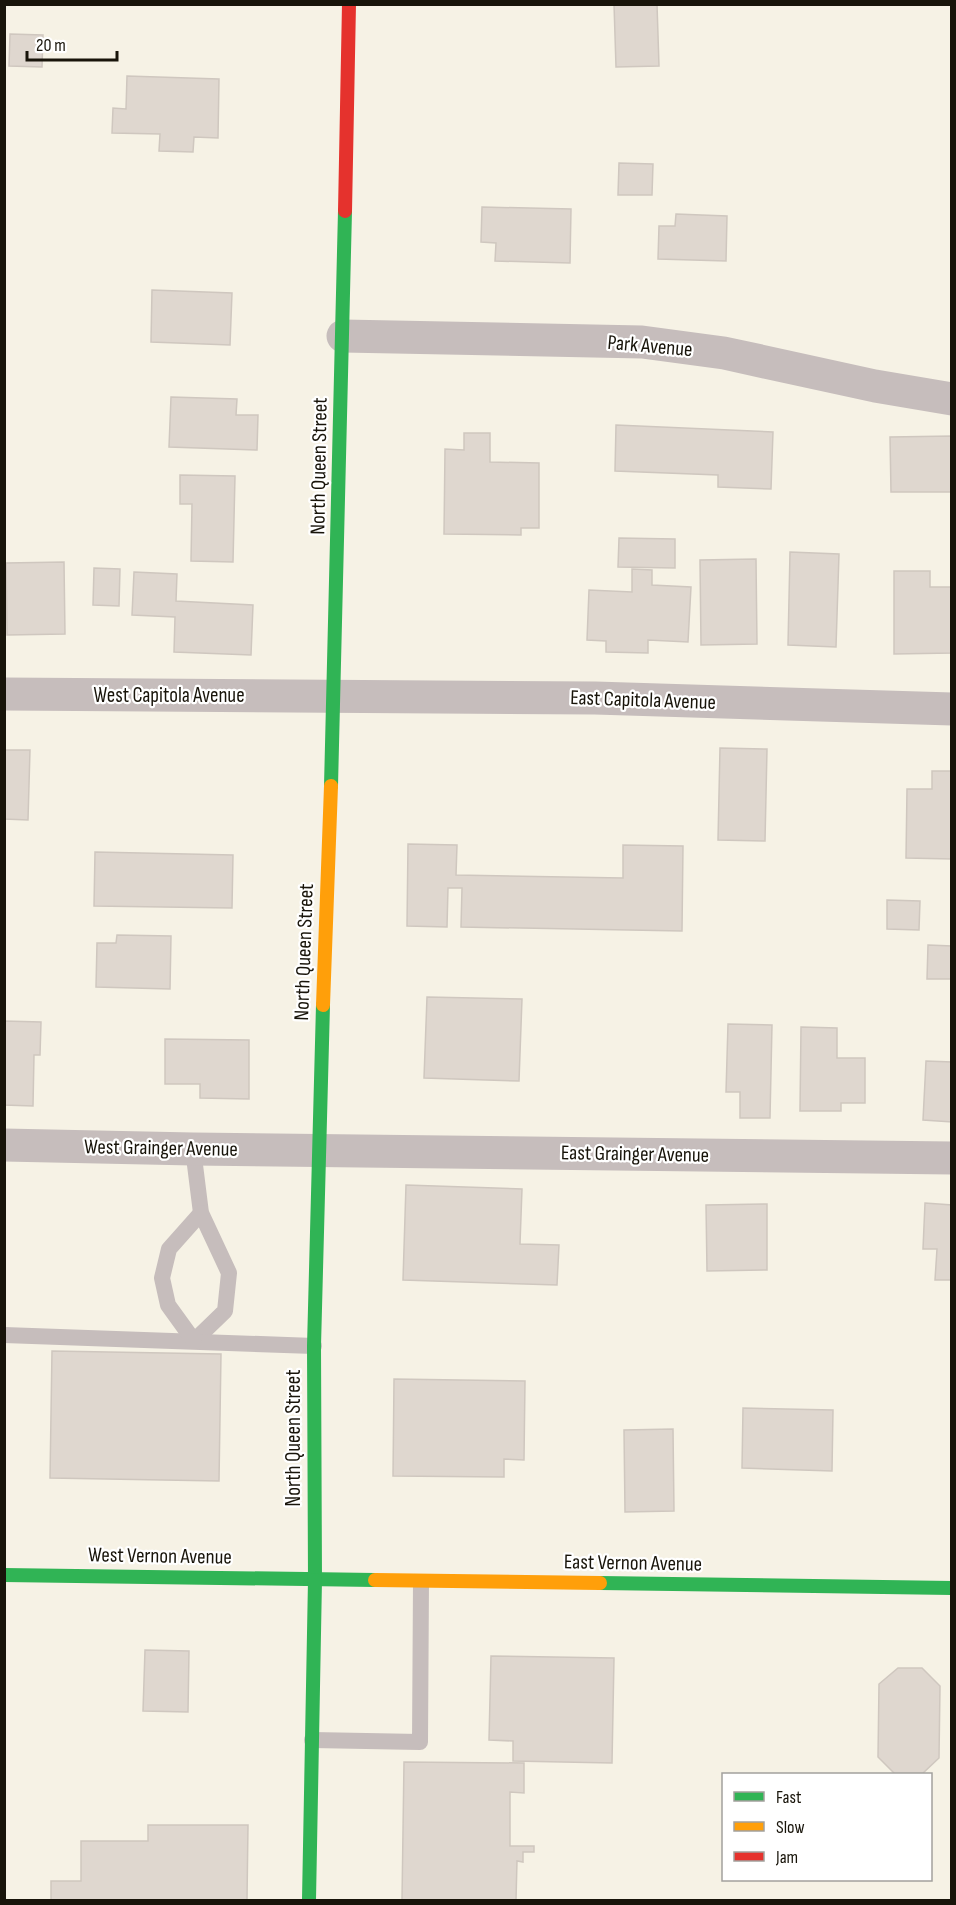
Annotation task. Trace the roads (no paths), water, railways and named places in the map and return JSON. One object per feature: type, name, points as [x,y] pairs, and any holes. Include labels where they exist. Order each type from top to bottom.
[{"type":"main road","name":"North Queen Street","points":[[309,1900],[315,1580],[314,1346],[318,1150],[334,696],[349,4]]},
{"type":"main road","name":"West Vernon Avenue","points":[[4,1575],[315,1580]]},
{"type":"main road","name":"East Vernon Avenue","points":[[315,1580],[951,1588]]},
{"type":"street","name":"Park Avenue","points":[[343,336],[642,342],[681,346],[724,353],[875,386],[951,399]]},
{"type":"street","name":"West Capitola Avenue","points":[[4,694],[334,696]]},
{"type":"street","name":"East Capitola Avenue","points":[[334,696],[595,698],[951,709]]},
{"type":"street","name":"West Grainger Avenue","points":[[4,1145],[318,1150]]},
{"type":"street","name":"East Grainger Avenue","points":[[318,1150],[951,1158]]},
{"type":"lane","points":[[193,1149],[201,1213],[229,1273],[225,1311],[194,1341]]},
{"type":"lane","points":[[194,1341],[168,1305],[162,1278],[169,1249],[201,1213]]},
{"type":"lane","points":[[4,1335],[314,1346]]},
{"type":"lane","points":[[312,1740],[420,1742],[421,1582]]}]
